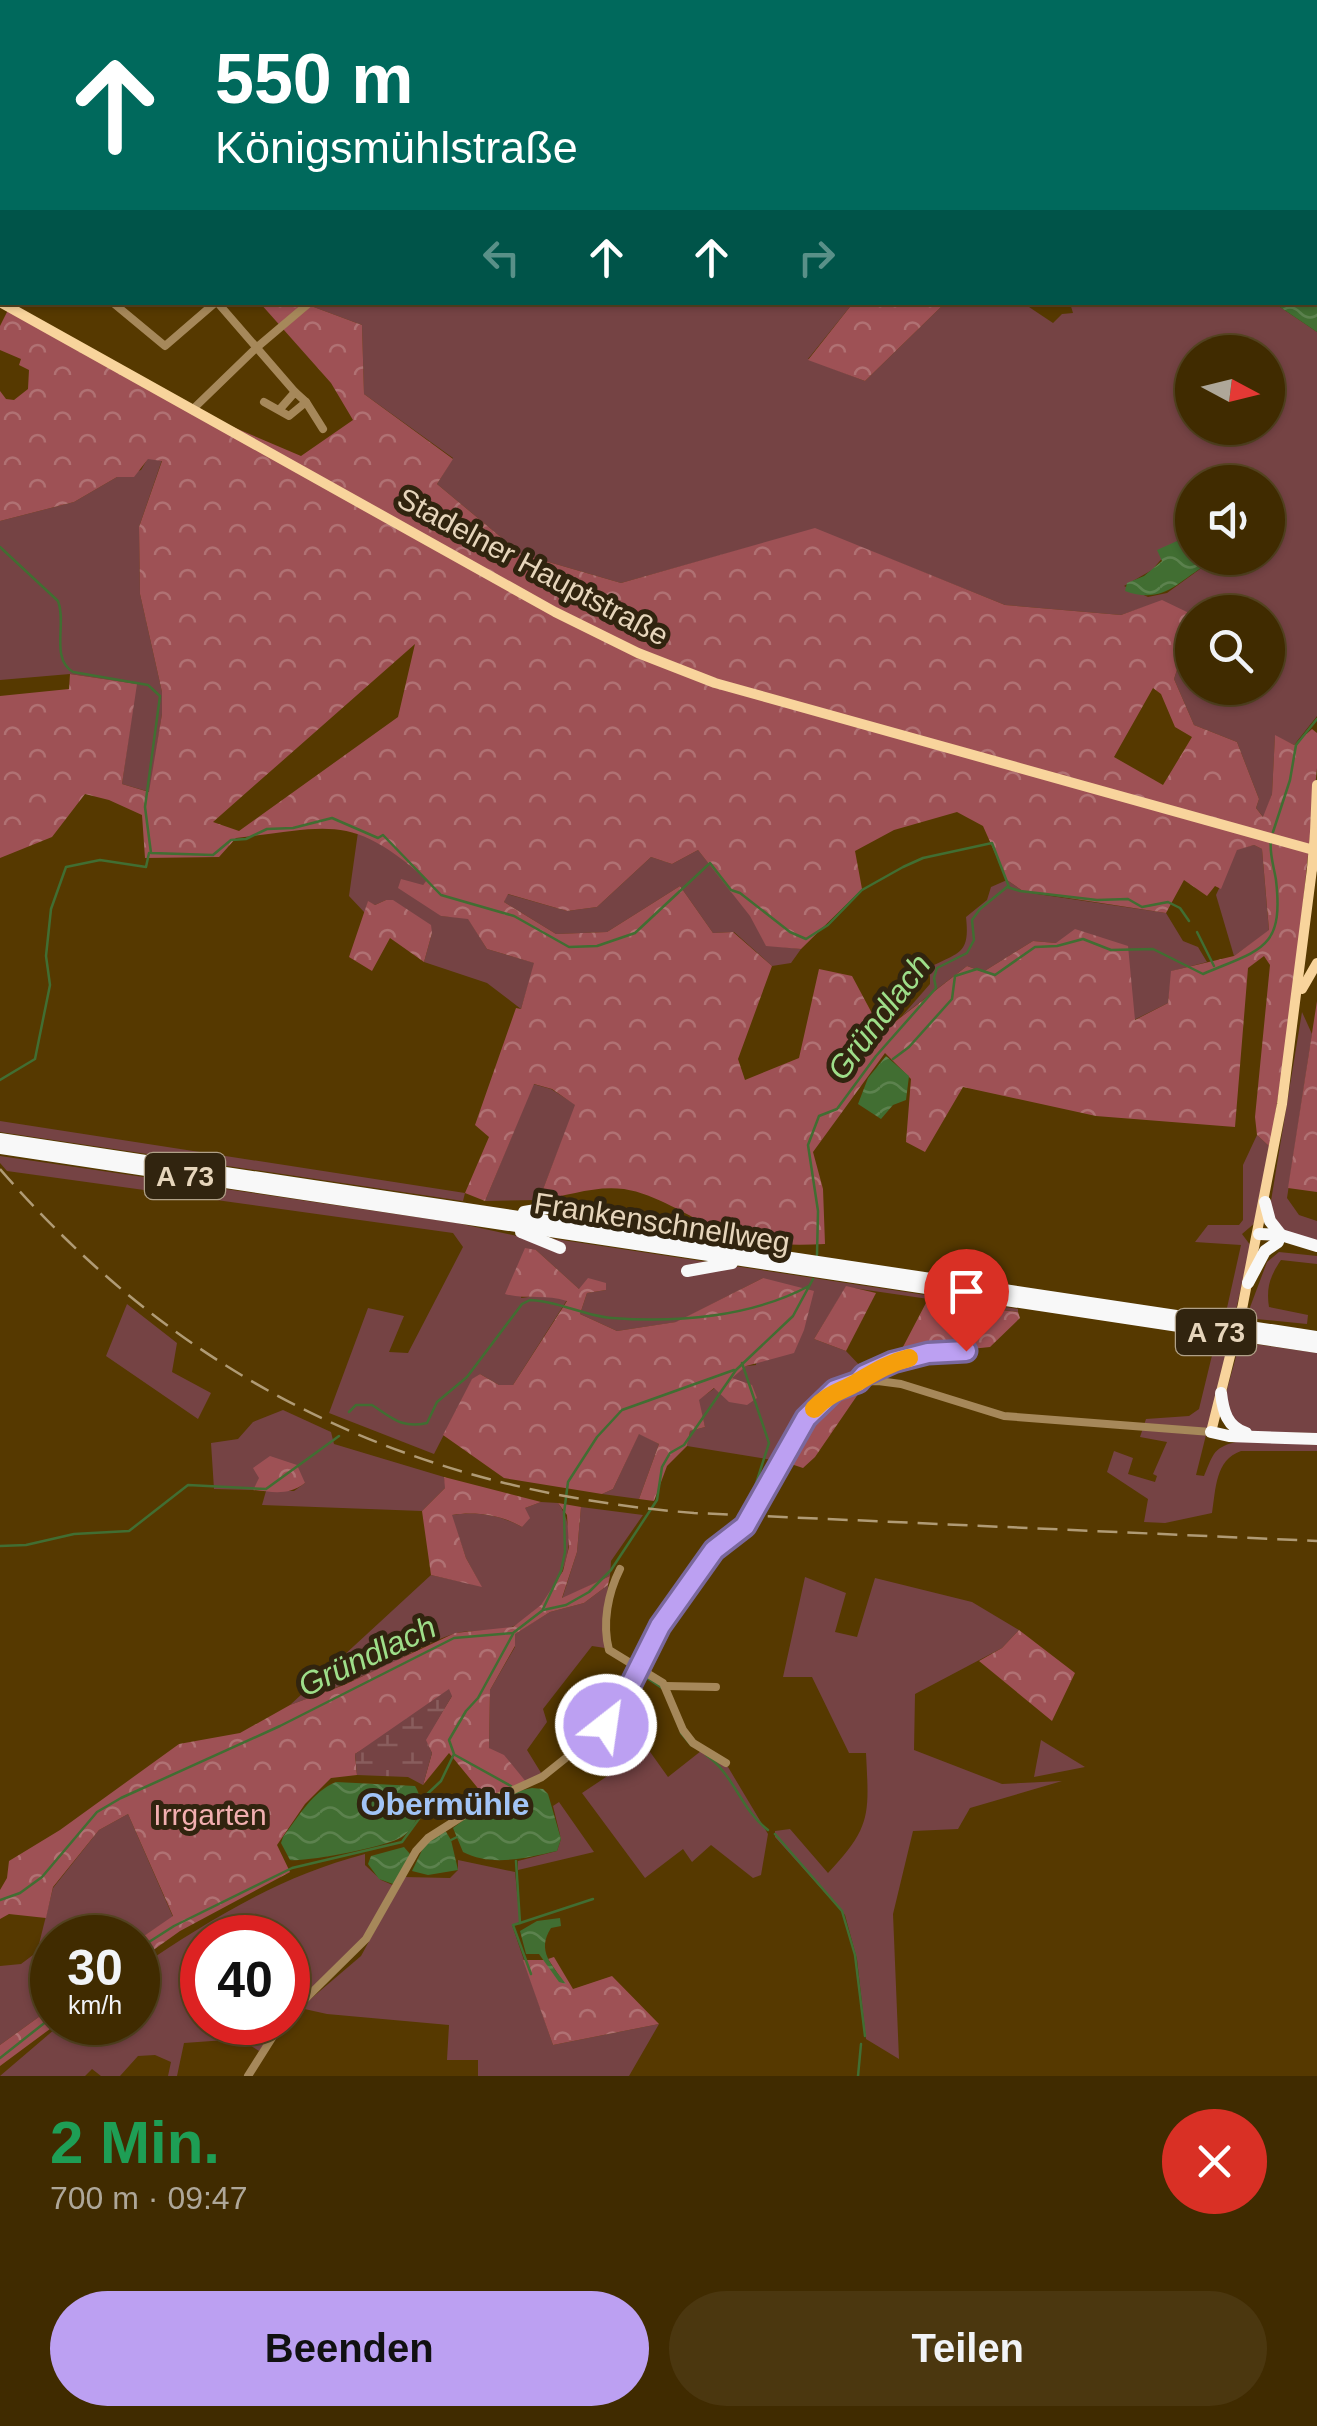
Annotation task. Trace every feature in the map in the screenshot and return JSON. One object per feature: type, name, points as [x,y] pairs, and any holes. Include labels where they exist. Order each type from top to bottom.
[{"type":"highway","name":"Frankenschnellweg","points":[[0,1139],[1300,1344],[1317,1342]]},
{"type":"highway","name":"Frankenschnellweg","points":[[0,1148],[493,1217]]},
{"type":"highway","points":[[1265,1202],[1279,1239]]},
{"type":"highway","points":[[493,1217],[566,1205]]},
{"type":"highway","points":[[493,1217],[560,1248]]},
{"type":"highway","points":[[692,1228],[758,1258]]},
{"type":"highway","points":[[1259,1235],[1317,1246]]},
{"type":"highway","points":[[1248,1284],[1266,1252],[1279,1239]]},
{"type":"highway","points":[[687,1271],[758,1258]]},
{"type":"highway","name":"Frankenschnellweg","points":[[758,1258],[1317,1342]]},
{"type":"highway","points":[[1220,1393],[1226,1418],[1236,1430]]},
{"type":"highway","points":[[1211,1430],[1236,1430],[1253,1436]]},
{"type":"highway","points":[[1211,1430],[1230,1436],[1317,1439]]},
{"type":"main road","name":"Stadelner Hauptstraße","points":[[5,305],[526,596],[656,661],[715,683],[1317,852]]},
{"type":"main road","points":[[1211,1430],[1265,1202],[1304,951],[1317,785]]},
{"type":"main road","points":[[1297,1004],[1316,952],[1307,926]]},
{"type":"main road","points":[[1304,951],[1316,952]]},
{"type":"street","points":[[116,305],[165,346],[213,305]]},
{"type":"street","points":[[218,305],[306,402],[323,429]]},
{"type":"street","points":[[192,410],[307,305]]},
{"type":"street","points":[[280,409],[295,392]]},
{"type":"street","points":[[264,402],[289,416],[306,402]]},
{"type":"street","points":[[858,1382],[864,1375],[893,1362],[928,1353],[966,1351]]},
{"type":"street","points":[[310,1995],[359,1948],[421,1844],[480,1805],[554,1769],[615,1716],[660,1626],[714,1550],[745,1526],[806,1418],[835,1390],[858,1382],[901,1384],[1004,1416],[1211,1430]]},
{"type":"street","points":[[620,1569],[610,1594],[607,1643],[613,1654],[639,1666],[666,1686],[684,1730],[694,1743],[726,1762]]},
{"type":"street","points":[[666,1686],[716,1688]]},
{"type":"street","points":[[248,2076],[268,2045]]},
{"type":"green space","points":[[262,305],[308,305],[362,325],[364,394],[453,459],[437,484],[521,554],[621,583],[815,528],[1005,605],[1121,615],[1162,600],[1175,606],[1175,705],[1185,705],[1194,725],[1237,742],[1259,799],[1256,808],[1263,817],[1272,794],[1275,735],[1294,745],[1312,729],[1317,733],[1317,768],[1292,1010],[1270,1147],[1257,1135],[1255,1117],[1270,965],[1264,956],[1248,968],[1235,1127],[1096,1116],[963,1087],[925,1152],[906,1142],[911,1079],[885,1053],[813,1152],[823,1189],[825,1244],[757,1242],[731,1235],[660,1200],[624,1189],[592,1190],[539,1200],[575,1105],[552,1089],[534,1084],[485,1201],[465,1193],[489,1137],[475,1125],[516,1008],[521,1009],[534,963],[487,949],[468,919],[441,916],[398,888],[401,879],[423,885],[427,880],[401,859],[358,834],[318,829],[236,838],[219,857],[145,858],[142,815],[85,794],[52,837],[0,858],[0,696],[69,689],[70,674],[137,684],[122,784],[149,792],[162,714],[162,692],[140,594],[139,527],[162,461],[148,459],[134,477],[117,477],[74,502],[0,521],[0,391],[6,399],[14,400],[28,389],[29,370],[19,365],[21,359],[0,350],[0,326],[9,308],[191,409],[301,456],[353,420],[331,383]],"holes":[[[415,644],[398,717],[239,831],[213,822]],[[1153,688],[1161,694],[1175,727],[1192,737],[1163,785],[1114,757]],[[957,812],[983,826],[1007,880],[1023,891],[1166,913],[1184,880],[1207,896],[1215,886],[1221,889],[1237,850],[1254,845],[1262,849],[1269,930],[1234,956],[1171,971],[1168,1003],[1135,1020],[1128,946],[1075,929],[1056,943],[1033,941],[983,972],[967,966],[882,1032],[852,976],[819,969],[799,1058],[745,1080],[738,1059],[772,966],[733,932],[713,933],[680,886],[607,932],[556,934],[504,902],[508,894],[567,911],[597,907],[651,857],[672,864],[698,850],[750,916],[766,946],[801,949],[862,889],[855,851],[894,830]]]},
{"type":"green space","points":[[308,305],[851,305],[808,359],[865,381],[943,305],[1026,305],[1053,323],[1062,314],[1073,313],[1071,305],[1277,305],[1317,332],[1317,716],[1294,745],[1275,736],[1272,794],[1264,818],[1256,808],[1259,799],[1237,742],[1194,725],[1185,705],[1285,705],[1285,595],[1175,595],[1175,617],[1162,601],[1121,615],[1005,605],[815,529],[621,583],[521,554],[437,484],[453,458],[364,394],[362,325]]},
{"type":"green space","points":[[851,305],[943,305],[865,381],[808,360]]},
{"type":"green space","points":[[148,458],[162,460],[139,527],[140,594],[162,692],[150,792],[122,784],[136,684],[70,674],[0,680],[0,521],[74,502],[117,477],[141,470]]},
{"type":"green space","points":[[358,832],[392,849],[428,880],[423,885],[441,916],[468,918],[487,949],[535,963],[521,1009],[487,983],[424,962],[432,933],[386,900],[375,905],[368,902],[365,913],[349,896]]},
{"type":"green space","points":[[1254,845],[1262,849],[1269,931],[1234,956],[1216,895],[1237,849]]},
{"type":"green space","points":[[698,850],[751,916],[766,945],[801,949],[791,963],[772,966],[734,932],[713,933],[680,886],[607,932],[556,934],[504,902],[507,894],[567,911],[597,907],[651,857],[672,864]]},
{"type":"green space","points":[[1007,880],[1023,891],[1037,894],[1166,913],[1183,941],[1198,947],[1207,962],[1172,971],[1168,1003],[1134,1020],[1056,943],[1033,941],[983,972],[967,966],[902,1016],[930,984],[930,967],[961,950],[966,938],[966,917],[987,900],[991,887]]},
{"type":"green space","points":[[393,900],[431,925],[424,962],[390,938],[372,971],[349,957],[368,901],[375,905]]},
{"type":"green space","points":[[1317,1001],[1317,1192],[1288,1188]]},
{"type":"green space","points":[[1302,1012],[1312,1034],[1287,1198],[1299,1215],[1317,1221],[1317,1243],[1277,1229],[1270,1207]]},
{"type":"green space","points":[[533,1084],[551,1089],[576,1105],[539,1200],[485,1201]]},
{"type":"green space","points":[[0,1121],[465,1193],[463,1201],[0,1132]]},
{"type":"green space","points":[[1257,1135],[1270,1147],[1256,1222],[1242,1234],[1251,1246],[1234,1318],[1225,1317],[1241,1245],[1195,1242],[1208,1225],[1239,1225],[1243,1220],[1243,1165]]},
{"type":"green space","points":[[0,1156],[1018,1312],[846,1287],[814,1339],[846,1351],[864,1370],[893,1366],[889,1376],[849,1390],[825,1404],[785,1462],[687,1446],[690,1431],[705,1427],[698,1400],[746,1366],[756,1365],[763,1278],[677,1322],[617,1331],[580,1314],[587,1293],[606,1290],[580,1290],[536,1250],[521,1298],[543,1295],[567,1300],[513,1385],[499,1385],[480,1374],[472,1380],[434,1454],[329,1413],[368,1308],[404,1316],[389,1352],[408,1353],[463,1247],[453,1233],[7,1171]]},
{"type":"green space","points":[[600,1208],[630,1211],[680,1228],[678,1237],[641,1226],[576,1220],[573,1212]]},
{"type":"green space","points":[[525,1248],[536,1250],[579,1289],[588,1278],[606,1283],[606,1290],[587,1293],[580,1314],[617,1331],[676,1322],[763,1278],[814,1291],[794,1353],[746,1366],[732,1378],[752,1385],[757,1398],[747,1405],[729,1402],[714,1388],[699,1400],[705,1427],[690,1431],[687,1446],[667,1466],[654,1501],[639,1499],[659,1444],[639,1434],[613,1489],[602,1494],[504,1478],[443,1435],[472,1379],[480,1374],[499,1385],[513,1385],[567,1301],[505,1294]]},
{"type":"green space","points":[[1279,1252],[1317,1256],[1317,1264],[1281,1260],[1269,1288],[1269,1307],[1308,1315],[1307,1324],[1246,1318],[1267,1262]]},
{"type":"green space","points":[[846,1286],[876,1293],[846,1351],[814,1339]]},
{"type":"green space","points":[[927,1301],[1018,1312],[1020,1318],[990,1347],[923,1354],[893,1366]]},
{"type":"green space","points":[[127,1304],[177,1343],[172,1372],[211,1393],[198,1419],[106,1356]]},
{"type":"green space","points":[[1240,1342],[1317,1353],[1317,1433],[1252,1432],[1229,1418],[1226,1393]]},
{"type":"green space","points":[[1215,1343],[1227,1344],[1227,1351],[1196,1475],[1204,1476],[1214,1454],[1234,1443],[1292,1442],[1317,1445],[1317,1451],[1241,1451],[1221,1468],[1212,1513],[1165,1523],[1144,1522],[1148,1499],[1107,1472],[1114,1451],[1133,1458],[1128,1474],[1155,1482],[1157,1476],[1153,1474],[1167,1442],[1140,1437],[1146,1419],[1189,1416],[1199,1409]]},
{"type":"green space","points":[[865,1384],[815,1457],[803,1468],[785,1462],[808,1423],[825,1404]]},
{"type":"green space","points":[[283,1410],[331,1432],[334,1444],[444,1477],[446,1487],[422,1511],[262,1505],[266,1491],[294,1491],[305,1483],[260,1478],[253,1490],[214,1489],[211,1443],[238,1439],[253,1422]]},
{"type":"green space","points":[[639,1433],[659,1444],[639,1499],[602,1494],[613,1489]]},
{"type":"green space","points":[[270,1456],[297,1465],[305,1483],[286,1491],[253,1490],[259,1478],[253,1468]]},
{"type":"green space","points":[[444,1477],[541,1502],[525,1508],[530,1518],[522,1527],[488,1515],[452,1515],[466,1558],[482,1587],[431,1575],[422,1511],[445,1488]]},
{"type":"green space","points":[[541,1502],[558,1503],[569,1536],[562,1572],[542,1605],[529,1617],[507,1628],[445,1637],[290,1705],[431,1575],[481,1586],[451,1515],[488,1515],[522,1527],[525,1508]]},
{"type":"green space","name":"Irrgarten","points":[[558,1503],[581,1507],[577,1552],[562,1598],[610,1576],[608,1585],[584,1603],[550,1612],[515,1634],[515,1646],[490,1690],[489,1748],[504,1755],[527,1783],[486,1798],[449,1753],[423,1785],[432,1753],[425,1740],[452,1696],[355,1754],[357,1775],[331,1778],[305,1804],[277,1845],[290,1872],[210,1915],[180,1915],[180,1931],[160,1945],[160,1925],[173,1916],[128,1814],[99,1830],[53,1887],[47,1915],[9,1914],[0,1919],[0,1890],[7,1878],[9,1861],[60,1830],[179,1744],[240,1733],[290,1705],[344,1685],[455,1633],[513,1627],[541,1605],[563,1571],[569,1547],[567,1515]]},
{"type":"green space","points":[[581,1507],[643,1515],[611,1561],[610,1576],[562,1599],[577,1552]]},
{"type":"green space","points":[[805,1577],[846,1593],[835,1632],[857,1637],[875,1578],[972,1602],[1019,1630],[1002,1648],[915,1694],[914,1750],[1002,1784],[1062,1781],[970,1808],[958,1829],[913,1831],[893,1914],[899,2059],[866,2039],[857,1959],[845,1915],[775,1837],[775,1831],[790,1829],[828,1873],[860,1831],[867,1806],[866,1753],[849,1753],[812,1677],[783,1677]]},
{"type":"green space","points":[[608,1585],[605,1648],[592,1646],[543,1709],[547,1722],[527,1750],[543,1776],[527,1783],[489,1748],[490,1690],[515,1647],[514,1634],[550,1612],[584,1603]]},
{"type":"green space","points":[[1019,1630],[1075,1673],[1052,1721],[979,1661],[1002,1648]]},
{"type":"green space","points":[[449,1689],[452,1696],[426,1740],[432,1753],[423,1785],[408,1777],[357,1775],[355,1754]]},
{"type":"green space","points":[[1041,1740],[1085,1767],[1034,1777]]},
{"type":"green space","points":[[648,1749],[668,1777],[701,1751],[728,1767],[768,1834],[761,1875],[753,1878],[711,1845],[692,1862],[683,1849],[645,1878],[582,1793]]},
{"type":"green space","points":[[559,1802],[594,1852],[518,1870],[518,1861],[557,1851],[561,1839],[553,1806]]},
{"type":"green space","points":[[128,1814],[173,1917],[160,1926],[160,1915],[46,1915],[53,1888],[99,1830]]},
{"type":"green space","points":[[365,1854],[365,1865],[381,1880],[395,1886],[359,1946],[310,1991],[310,1915],[222,1915],[274,1887]]},
{"type":"green space","points":[[458,1860],[515,1872],[520,1922],[512,1925],[553,2045],[659,2024],[629,2076],[478,2076],[478,2060],[447,2060],[449,2025],[310,2010],[310,1999],[361,1956],[404,1877],[450,1878],[458,1870]]},
{"type":"green space","points":[[180,1941],[180,2045],[184,2045],[177,2076],[168,2076],[171,2062],[155,2055],[138,2056],[120,2076],[101,2076],[92,2069],[85,2076],[0,2076],[36,2045],[160,2045],[160,1954]]},
{"type":"green space","points":[[30,1957],[30,2023],[0,2045],[0,1966],[21,1964]]},
{"type":"green space","points":[[554,1957],[573,1989],[612,1976],[659,2024],[553,2045],[523,1960],[544,1960],[564,1983],[548,1959]]},
{"type":"green space","points":[[30,2023],[30,2044],[0,2066],[0,2045]]},
{"type":"water","points":[[1277,305],[1317,305],[1317,332]]},
{"type":"water","points":[[1175,542],[1175,575],[1191,575],[1160,593],[1138,595],[1125,591],[1127,583],[1144,576],[1162,561],[1157,550]]},
{"type":"water","points":[[886,1056],[909,1076],[906,1100],[893,1105],[881,1119],[858,1104],[868,1078]]},
{"type":"water","points":[[336,1782],[415,1786],[420,1800],[415,1823],[405,1835],[390,1842],[290,1860],[281,1843],[283,1837],[313,1798]]},
{"type":"water","points":[[532,1788],[548,1794],[561,1839],[557,1851],[497,1860],[463,1852],[453,1828],[490,1804]]},
{"type":"water","points":[[445,1830],[458,1870],[428,1875],[412,1871],[425,1844]]},
{"type":"water","points":[[404,1847],[410,1854],[395,1882],[379,1879],[368,1864],[371,1856]]},
{"type":"water","points":[[560,1918],[561,1926],[551,1928],[547,1936],[545,1951],[566,1984],[559,1982],[539,1954],[526,1954],[520,1931],[537,1921]]},
{"type":"waterway","points":[[0,547],[58,601],[66,666],[73,672],[148,685],[160,696],[145,807],[151,853],[213,855],[231,840],[246,839],[267,829],[293,828],[332,818],[378,838],[383,835],[441,895],[514,916],[569,947],[597,946],[635,933],[710,863],[731,890],[806,939],[828,925],[862,890],[923,858],[992,843],[1009,887]]},
{"type":"waterway","name":"Gründlach","points":[[1273,832],[1290,780],[1296,745],[1317,719]]},
{"type":"waterway","name":"Gründlach","points":[[893,1059],[952,999],[955,976],[977,969],[995,975],[1035,947],[1083,939],[1111,950],[1153,949],[1203,974],[1254,952],[1272,934],[1276,921],[1278,903],[1271,840]]},
{"type":"waterway","points":[[0,1080],[35,1059],[50,985],[46,956],[51,909],[66,867],[100,860],[146,867],[149,853]]},
{"type":"waterway","name":"Gründlach","points":[[817,1255],[818,1211],[808,1145],[819,1116],[837,1109],[876,1056],[936,988],[937,968],[967,953],[974,940],[972,920],[980,909],[1007,887],[1097,900],[1128,899],[1142,907],[1168,902],[1180,908],[1189,921]]},
{"type":"waterway","name":"Gründlach","points":[[1197,932],[1214,966]]},
{"type":"waterway","name":"Gründlach","points":[[0,1900],[20,1893],[42,1877],[97,1812],[121,1798],[280,1726],[454,1638],[513,1633],[543,1610],[566,1605],[589,1592],[611,1570],[657,1500],[662,1467],[670,1453],[684,1445],[736,1370],[793,1316],[813,1279]]},
{"type":"waterway","points":[[349,1412],[356,1405],[372,1405],[403,1423],[427,1423],[437,1402],[467,1377],[522,1304],[530,1300],[612,1318],[688,1318],[763,1305],[809,1286]]},
{"type":"waterway","points":[[742,1363],[769,1443],[753,1493]]},
{"type":"waterway","points":[[543,1609],[561,1571],[565,1552],[568,1482],[597,1437],[622,1410],[734,1370]]},
{"type":"waterway","points":[[0,1546],[26,1545],[74,1534],[129,1531],[188,1485],[266,1489],[339,1436]]},
{"type":"waterway","points":[[688,1580],[713,1544],[743,1522]]},
{"type":"waterway","points":[[645,1643],[653,1632]]},
{"type":"waterway","points":[[160,1935],[292,1868],[402,1842],[421,1816],[423,1798],[441,1781],[454,1754],[449,1740],[478,1698],[513,1634]]},
{"type":"waterway","points":[[636,1658],[643,1647]]},
{"type":"waterway","points":[[644,1676],[662,1688]]},
{"type":"waterway","points":[[681,1733],[691,1745]]},
{"type":"waterway","points":[[455,1755],[511,1786]]},
{"type":"waterway","points":[[706,1755],[724,1772],[751,1813],[768,1830]]},
{"type":"waterway","points":[[775,1834],[842,1911],[855,1955],[865,2036]]},
{"type":"waterway","points":[[451,1840],[457,1837]]},
{"type":"waterway","points":[[516,1861],[520,1923],[513,1925],[531,1974]]},
{"type":"waterway","points":[[520,1923],[593,1899]]},
{"type":"waterway","points":[[0,2058],[30,2034]]},
{"type":"waterway","points":[[858,2076],[861,2044]]},
{"type":"railway","points":[[0,1169],[71,1244],[147,1310],[227,1366],[311,1413],[400,1451],[493,1480],[591,1501],[694,1513],[1317,1541]]},
{"type":"slow traffic","points":[[814,1409],[835,1390],[909,1358]]},
{"type":"district","name":"Obermühle","points":[[445,1804]]},
{"type":"route","points":[[606,1725],[615,1716],[660,1626],[714,1550],[745,1526],[806,1418],[820,1403],[835,1390],[893,1362],[928,1353],[966,1351]]}]
